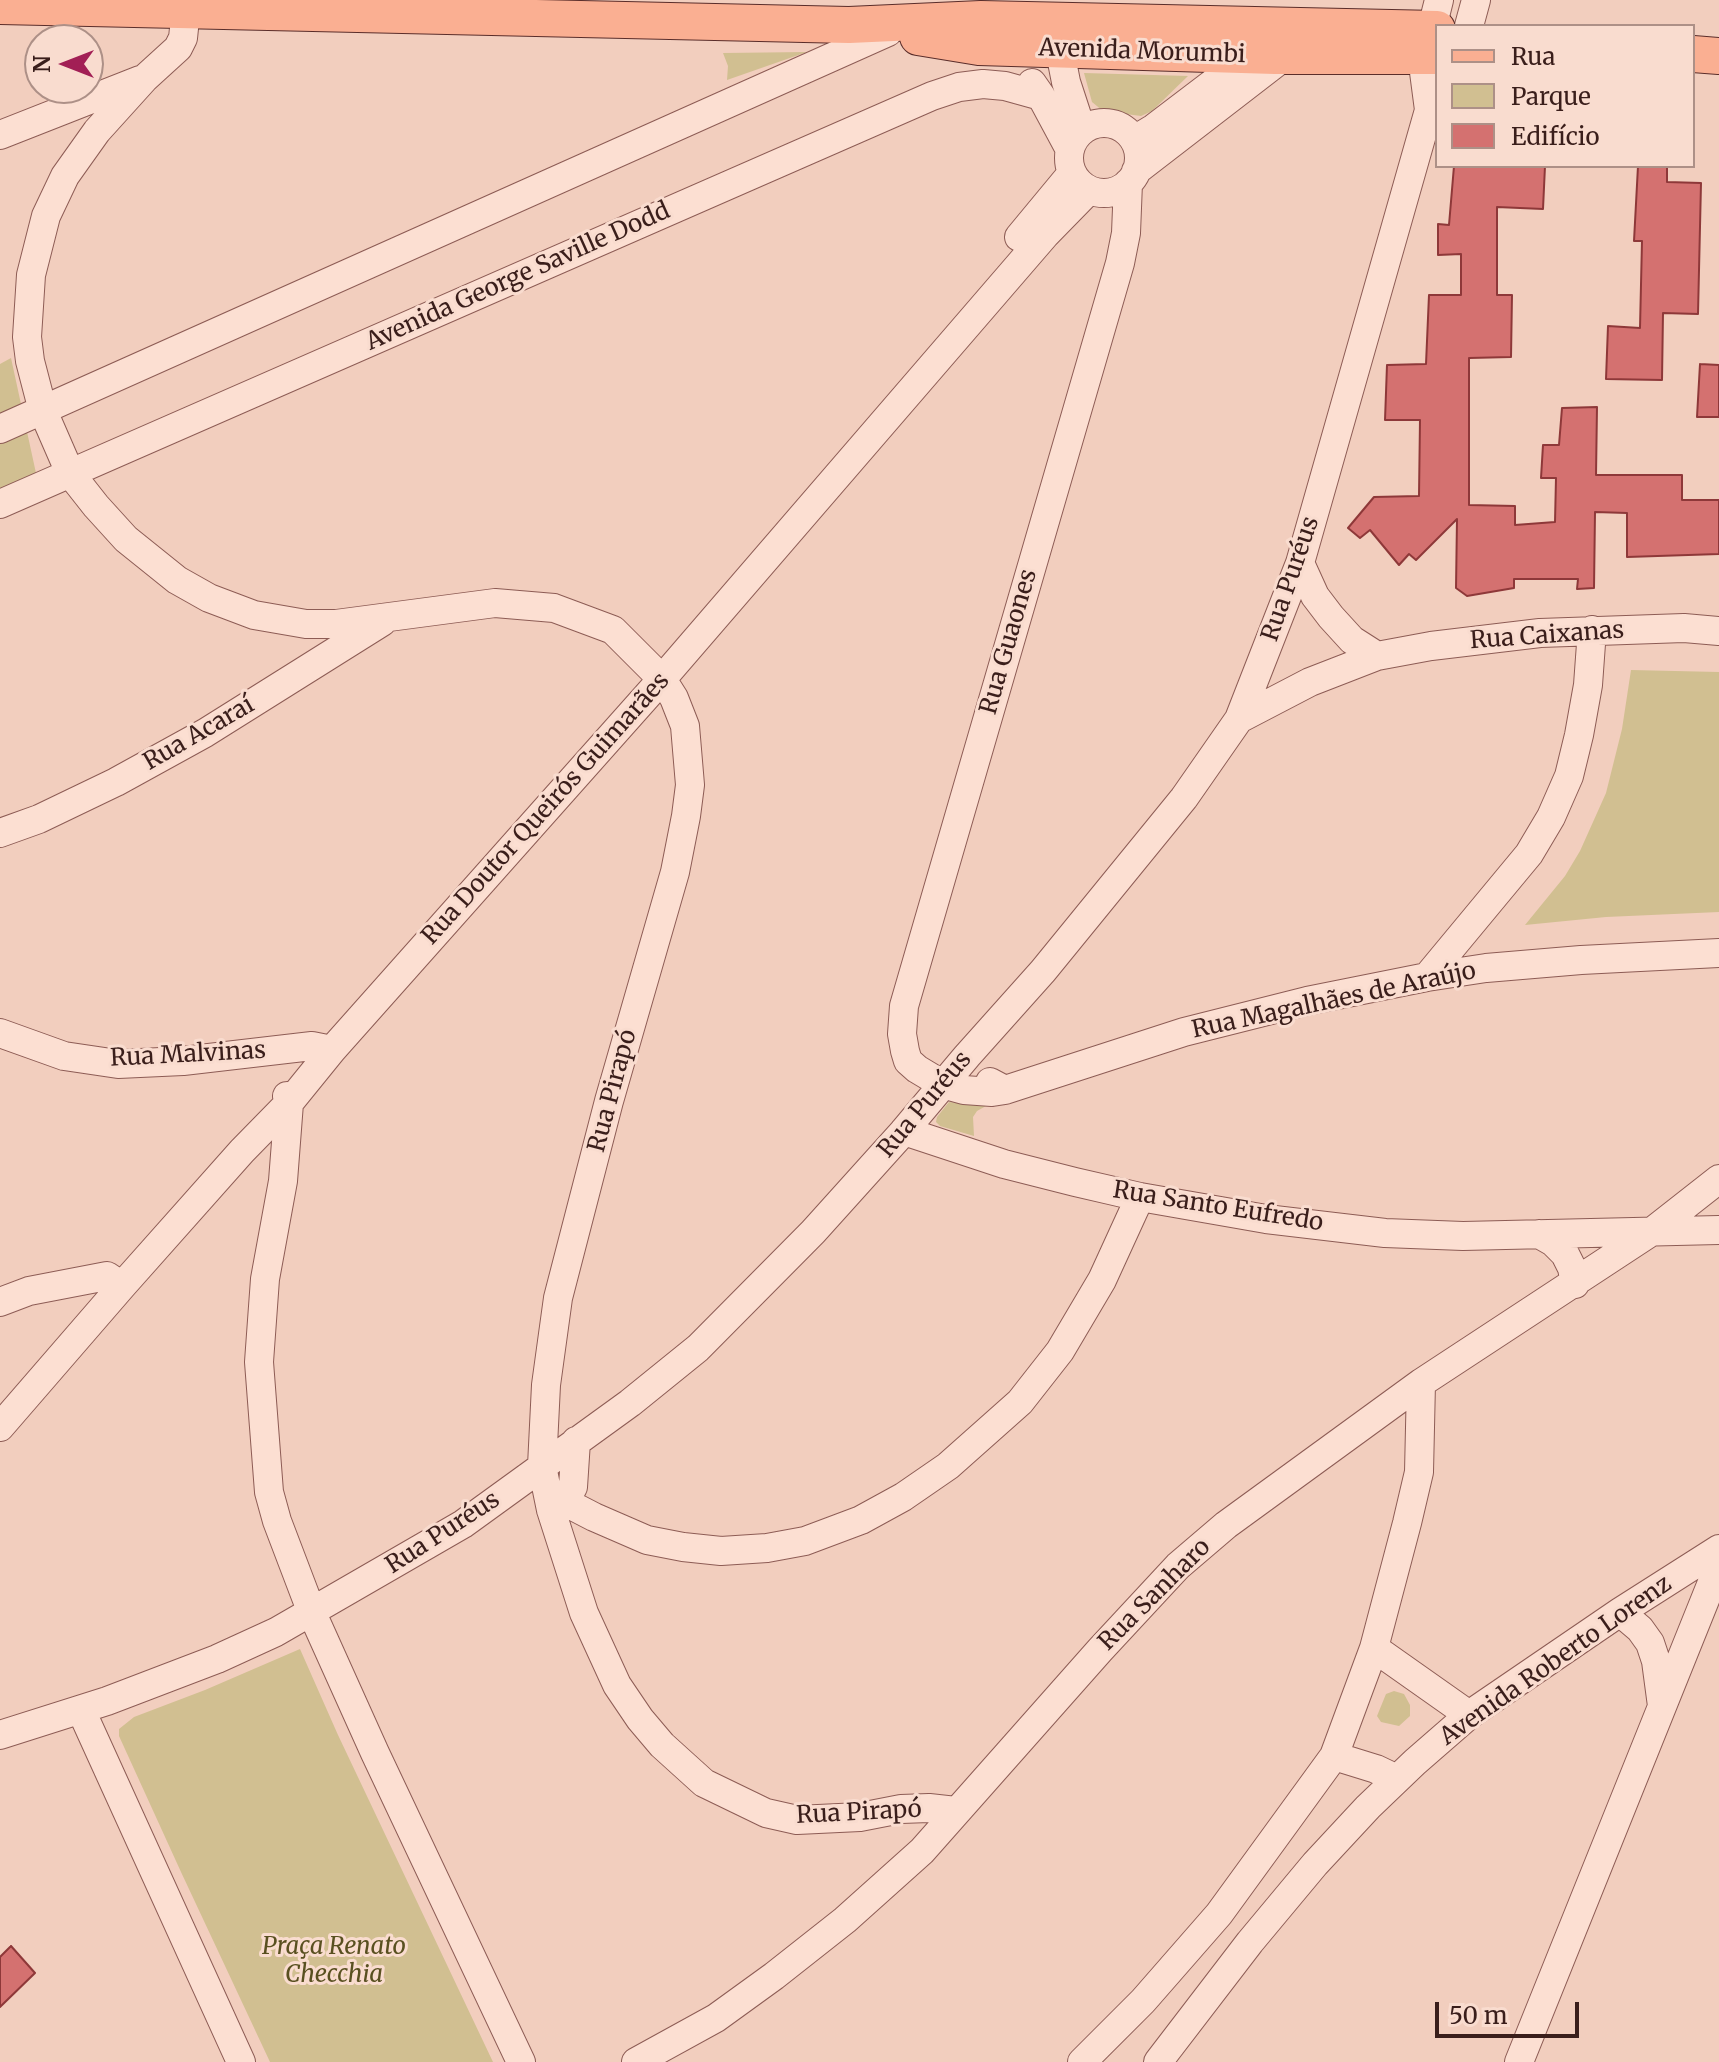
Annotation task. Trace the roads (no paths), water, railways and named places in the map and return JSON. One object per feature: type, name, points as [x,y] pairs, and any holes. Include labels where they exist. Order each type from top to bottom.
[{"type":"main road","name":"Avenida Morumbi","points":[[0,6],[163,6],[849,25],[929,20],[1057,35],[1279,46],[1434,34]]},
{"type":"main road","name":"Avenida Morumbi","points":[[849,25],[888,32],[929,20],[988,48],[1057,35],[1279,46]]},
{"type":"main road","points":[[1695,54],[1719,56]]},
{"type":"street","points":[[1470,24],[1476,0]]},
{"type":"street","name":"Rua Pirapó","points":[[163,6],[183,38],[178,48],[144,79],[97,131],[65,176],[46,216],[31,275],[27,337],[30,361],[43,411],[70,473],[126,539],[177,580],[209,598],[254,615],[306,624],[336,624],[495,603],[554,608],[613,630],[656,672],[674,698],[685,726],[690,785],[686,816],[675,872],[609,1101],[558,1298],[546,1385],[542,1466],[558,1506],[584,1613],[617,1685],[662,1745],[704,1783],[766,1813],[797,1820],[860,1817],[901,1809],[956,1811]]},
{"type":"street","points":[[0,429],[888,32]]},
{"type":"street","name":"Rua Puréus","points":[[0,1735],[81,1710],[217,1659],[312,1613],[463,1524],[630,1403],[698,1348],[813,1232],[1043,971],[1184,798],[1239,719],[1300,563],[1433,102],[1424,72],[1434,34]]},
{"type":"street","points":[[1057,35],[1078,161]]},
{"type":"street","points":[[988,48],[1026,75],[1078,161],[1109,193],[1132,177],[1279,46]]},
{"type":"street","points":[[1134,140],[1279,46]]},
{"type":"street","points":[[0,135],[144,79]]},
{"type":"street","name":"Avenida George Saville Dodd","points":[[0,504],[932,96],[959,87],[983,84],[1005,86],[1041,96]]},
{"type":"street","points":[[1078,161],[1104,123],[1126,131],[1134,140],[1138,161],[1132,177]]},
{"type":"street","name":"Rua Doutor Queirós Guimarães","points":[[0,1427],[114,1281],[286,1092],[656,672],[1078,161]]},
{"type":"street","name":"Rua Guaones","points":[[942,1084],[930,1079],[908,1061],[902,1034],[904,1006],[1120,263],[1132,177]]},
{"type":"street","points":[[1300,563],[1315,596],[1331,617],[1352,640],[1377,656]]},
{"type":"street","name":"Rua Acaraí","points":[[0,833],[39,819],[116,782],[205,733],[389,617]]},
{"type":"street","name":"Rua Caixanas","points":[[1239,719],[1310,682],[1377,656],[1478,640],[1592,630],[1684,628],[1719,631]]},
{"type":"street","points":[[1427,977],[1513,875],[1551,817],[1569,776],[1579,735],[1588,685],[1592,630]]},
{"type":"street","name":"Rua Magalhães de Araújo","points":[[942,1084],[981,1092],[1005,1090],[1184,1032],[1307,1001],[1427,977],[1486,968],[1581,960],[1719,953]]},
{"type":"street","name":"Rua Malvinas","points":[[0,1033],[64,1056],[118,1064],[322,1048]]},
{"type":"street","points":[[967,1056],[983,1077],[1005,1090]]},
{"type":"street","points":[[286,1092],[283,1181],[265,1279],[259,1362],[269,1492],[312,1613],[521,2062]]},
{"type":"street","name":"Rua Santo Eufredo","points":[[904,1131],[1004,1164],[1140,1197],[1266,1219],[1385,1233],[1719,1230]]},
{"type":"street","points":[[236,1148],[269,1166],[283,1181]]},
{"type":"street","name":"Rua Sanharo","points":[[636,2062],[716,2018],[845,1920],[922,1851],[1178,1566],[1263,1496],[1421,1383],[1654,1230],[1719,1179]]},
{"type":"street","points":[[576,1441],[575,1477],[558,1506],[594,1517],[647,1540],[721,1551],[767,1548],[805,1541],[861,1520],[903,1497],[948,1466],[1020,1402],[1060,1351],[1102,1280],[1140,1197]]},
{"type":"street","points":[[1539,1234],[1565,1254],[1575,1284]]},
{"type":"street","points":[[0,1281],[88,1298]]},
{"type":"street","points":[[0,1302],[37,1289],[114,1281]]},
{"type":"street","name":"Rua Doutor Queirós Guimarães","points":[[0,1401],[88,1298],[114,1281]]},
{"type":"street","points":[[1082,2062],[1143,2001],[1219,1914],[1334,1756],[1374,1648],[1419,1472],[1421,1383]]},
{"type":"street","name":"Avenida Roberto Lorenz","points":[[1158,2062],[1250,1942],[1315,1864],[1397,1779],[1469,1715],[1719,1549]]},
{"type":"street","points":[[1519,2062],[1719,1565]]},
{"type":"street","points":[[1620,1612],[1640,1629],[1650,1643],[1656,1661],[1662,1707]]},
{"type":"street","points":[[1374,1648],[1469,1715]]},
{"type":"street","points":[[81,1710],[241,2062]]},
{"type":"street","points":[[1334,1756],[1361,1763],[1397,1779]]},
{"type":"street","points":[[1219,1914],[1250,1942]]},
{"type":"park label","name":"Praça Renato Checchia","points":[[334,1961]]}]
